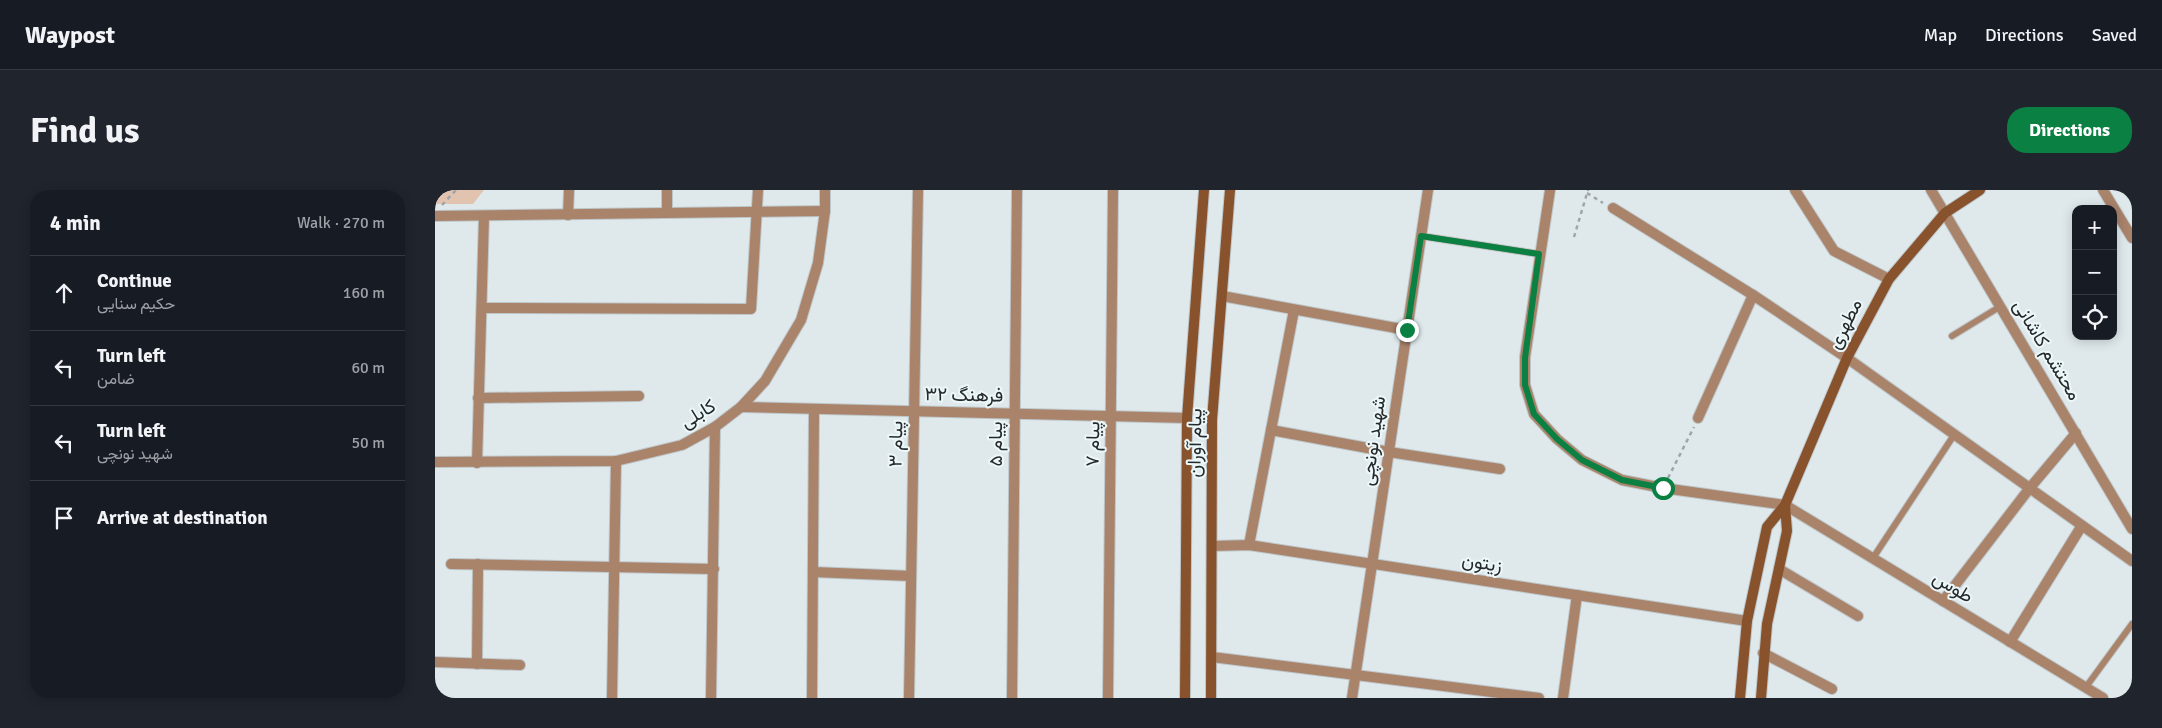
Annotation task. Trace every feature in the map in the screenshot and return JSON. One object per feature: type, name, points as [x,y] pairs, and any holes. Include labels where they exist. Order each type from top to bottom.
[{"type":"main road","name":"پیام آوران","points":[[1185,698],[1187,418],[1204,190]]},
{"type":"main road","name":"پیام آوران","points":[[1211,698],[1212,420],[1230,190]]},
{"type":"main road","name":"مطهری","points":[[1740,698],[1747,621],[1767,527],[1785,505],[1847,358],[1889,279],[1945,213],[1980,190]]},
{"type":"main road","name":"مطهری","points":[[1761,698],[1763,654],[1767,624],[1787,531],[1785,505]]},
{"type":"street","points":[[568,214],[569,190]]},
{"type":"street","points":[[667,190],[667,213]]},
{"type":"street","points":[[482,308],[751,308],[758,190]]},
{"type":"street","name":"کابلی","points":[[435,462],[616,461],[682,445],[715,426],[741,407],[765,381],[801,320],[818,263],[825,211],[825,190]]},
{"type":"street","name":"پیام ۳","points":[[909,698],[919,190]]},
{"type":"street","name":"پیام ۵","points":[[1012,698],[1017,190]]},
{"type":"street","name":"پیام ۷","points":[[1108,698],[1113,190]]},
{"type":"street","name":"شهید نونچی","points":[[1353,698],[1428,190]]},
{"type":"street","points":[[1550,190],[1525,358],[1525,385],[1534,414],[1557,439],[1582,460],[1622,480],[1663,488],[1785,505]]},
{"type":"street","points":[[1795,190],[1833,251],[1889,279]]},
{"type":"street","name":"محتشم کاشانی","points":[[1931,190],[2132,529]]},
{"type":"street","points":[[2103,190],[2132,238]]},
{"type":"street","points":[[1613,208],[1753,295],[1847,358],[2081,527],[2132,561]]},
{"type":"street","points":[[438,212],[484,216],[825,211]]},
{"type":"street","points":[[477,463],[484,216]]},
{"type":"street","points":[[1698,418],[1753,295]]},
{"type":"street","points":[[1221,296],[1407,330]]},
{"type":"street","points":[[1249,545],[1294,310]]},
{"type":"street","points":[[478,398],[639,396]]},
{"type":"street","name":"فرهنگ ۳۲","points":[[741,407],[1187,418]]},
{"type":"street","points":[[812,698],[815,409]]},
{"type":"street","points":[[711,698],[715,426]]},
{"type":"street","points":[[1271,430],[1389,452],[1500,469]]},
{"type":"street","points":[[1943,601],[2029,489],[2076,433]]},
{"type":"street","points":[[613,698],[616,461]]},
{"type":"street","name":"طوس","points":[[1785,505],[2103,698]]},
{"type":"street","points":[[2010,642],[2081,527]]},
{"type":"street","name":"زیتون","points":[[1212,546],[1249,545],[1747,621]]},
{"type":"street","points":[[451,564],[713,569]]},
{"type":"street","points":[[477,664],[478,564]]},
{"type":"street","points":[[1779,569],[1858,616]]},
{"type":"street","points":[[813,572],[911,576]]},
{"type":"street","points":[[1563,698],[1577,595]]},
{"type":"street","points":[[1763,654],[1832,689]]},
{"type":"street","points":[[1212,658],[1539,698]]},
{"type":"street","points":[[435,662],[520,665]]},
{"type":"lane","points":[[1421,236],[1539,254]]},
{"type":"lane","points":[[1952,336],[2001,306]]},
{"type":"lane","points":[[1873,558],[1954,435]]},
{"type":"lane","points":[[2086,688],[2132,624]]},
{"type":"path","points":[[438,212],[455,190]]},
{"type":"path","points":[[1574,237],[1587,191],[1613,208]]},
{"type":"path","points":[[1663,488],[1698,418]]},
{"type":"shaded area","points":[[435,190],[484,190],[473,204],[435,204]]},
{"type":"route","points":[[1407,330],[1421,236],[1539,254],[1525,358],[1525,385],[1534,414],[1557,439],[1582,460],[1622,480],[1663,488]]}]
